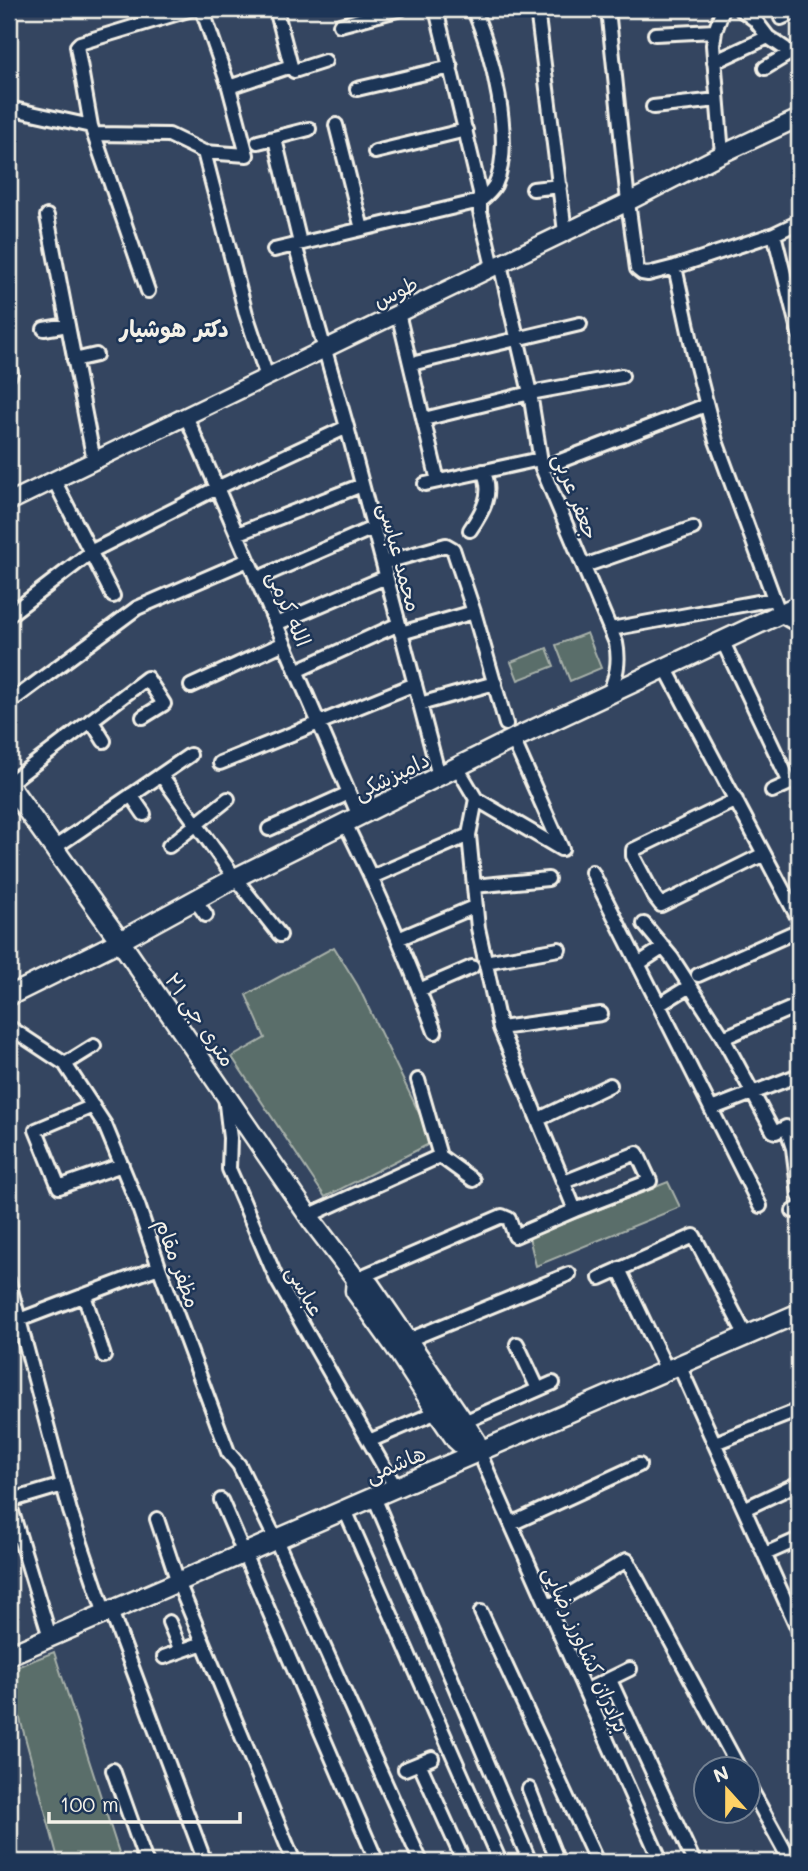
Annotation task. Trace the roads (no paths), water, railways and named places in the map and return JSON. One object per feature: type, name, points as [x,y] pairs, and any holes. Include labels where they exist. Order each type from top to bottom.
[{"type":"main road","name":"دامپزشکی","points":[[9,996],[120,941],[235,878],[457,767],[510,731],[609,694],[666,669],[723,642],[777,607],[799,606]]},
{"type":"main road","name":"۲۱ متری جی","points":[[9,784],[120,941],[307,1216],[356,1279],[370,1285],[436,1412],[456,1440],[465,1448],[479,1452]]},
{"type":"main road","name":"هاشمی","points":[[9,1655],[799,1312]]},
{"type":"main road","name":"۲۱ متری جی","points":[[401,1343],[464,1422],[476,1441],[479,1452]]},
{"type":"street","points":[[148,292],[93,130],[77,46],[192,9]]},
{"type":"street","points":[[9,108],[93,130],[169,135],[204,152],[247,155],[229,87],[202,9]]},
{"type":"street","points":[[276,9],[294,71],[325,61]]},
{"type":"street","points":[[340,25],[401,9]]},
{"type":"street","name":"جعفر عربی","points":[[436,9],[480,192],[480,212],[518,340],[530,393],[541,464],[611,629],[619,657],[618,670],[609,694]]},
{"type":"street","points":[[274,250],[480,201],[488,195],[495,185],[502,142],[491,61],[473,9]]},
{"type":"street","points":[[537,9],[565,232]]},
{"type":"street","points":[[608,9],[636,268],[648,274],[675,267],[799,222]]},
{"type":"street","points":[[722,153],[713,45],[723,9]]},
{"type":"street","points":[[740,9],[755,20],[768,37],[795,56]]},
{"type":"street","points":[[781,18],[799,10]]},
{"type":"street","points":[[655,34],[715,31]]},
{"type":"street","points":[[714,62],[768,37]]},
{"type":"street","points":[[765,68],[795,56]]},
{"type":"street","points":[[229,87],[291,66]]},
{"type":"street","points":[[357,89],[451,67]]},
{"type":"street","points":[[653,107],[717,100]]},
{"type":"street","name":"طوس","points":[[9,502],[628,202],[722,153],[799,118]]},
{"type":"street","points":[[336,125],[362,229]]},
{"type":"street","points":[[258,142],[309,129]]},
{"type":"street","points":[[375,152],[466,130]]},
{"type":"street","name":"محمد عباسی","points":[[275,139],[297,244],[439,776]]},
{"type":"street","points":[[204,152],[246,314],[267,377]]},
{"type":"street","points":[[533,190],[560,186]]},
{"type":"street","points":[[47,216],[94,461]]},
{"type":"street","points":[[774,233],[794,296],[799,334]]},
{"type":"street","points":[[675,267],[706,405],[726,473],[777,607],[799,626]]},
{"type":"street","points":[[398,313],[438,481]]},
{"type":"street","points":[[411,365],[580,324]]},
{"type":"street","points":[[44,329],[68,325]]},
{"type":"street","points":[[74,360],[96,355]]},
{"type":"street","points":[[424,419],[530,393],[622,376]]},
{"type":"street","points":[[425,484],[483,471],[541,464],[659,425],[706,405]]},
{"type":"street","name":"الله کرمی","points":[[186,416],[349,793],[352,819],[372,877],[435,1032]]},
{"type":"street","points":[[9,615],[91,552],[217,488],[347,427]]},
{"type":"street","points":[[470,530],[482,511],[489,491],[488,480],[483,471]]},
{"type":"street","points":[[54,480],[113,596]]},
{"type":"street","points":[[237,534],[362,485]]},
{"type":"street","points":[[256,579],[373,528]]},
{"type":"street","points":[[584,566],[692,528]]},
{"type":"street","points":[[383,563],[446,545],[456,553],[510,731],[562,849],[476,799],[457,767]]},
{"type":"street","points":[[9,703],[136,608],[248,560]]},
{"type":"street","points":[[276,624],[386,576]]},
{"type":"street","points":[[611,629],[777,607]]},
{"type":"street","points":[[296,671],[400,629],[474,612]]},
{"type":"street","points":[[723,642],[741,691],[757,724],[794,787],[772,791]]},
{"type":"street","points":[[191,686],[284,643]]},
{"type":"street","points":[[666,669],[799,920]]},
{"type":"street","points":[[9,784],[147,678],[164,704],[144,717]]},
{"type":"street","points":[[420,704],[495,683]]},
{"type":"street","points":[[220,763],[415,684]]},
{"type":"street","points":[[91,720],[104,741]]},
{"type":"street","points":[[54,848],[190,755]]},
{"type":"street","points":[[161,775],[280,935]]},
{"type":"street","points":[[269,829],[349,793]]},
{"type":"street","points":[[131,795],[144,814]]},
{"type":"street","points":[[169,846],[228,799]]},
{"type":"street","points":[[476,799],[469,835],[478,928],[478,965],[500,1028],[575,1210]]},
{"type":"street","points":[[736,800],[633,850],[654,896],[661,905],[764,854]]},
{"type":"street","points":[[372,877],[469,835]]},
{"type":"street","points":[[592,872],[760,1206]]},
{"type":"street","points":[[474,886],[548,879]]},
{"type":"street","points":[[195,900],[206,915]]},
{"type":"street","points":[[398,939],[476,906]]},
{"type":"street","points":[[644,924],[664,947],[723,1038],[773,1131],[786,1127],[793,1148],[799,1196]]},
{"type":"street","points":[[698,975],[799,930]]},
{"type":"street","points":[[638,964],[664,947]]},
{"type":"street","points":[[419,990],[478,965],[559,949]]},
{"type":"street","points":[[659,1005],[690,986]]},
{"type":"street","points":[[723,1038],[799,1005]]},
{"type":"street","points":[[500,1028],[601,1014]]},
{"type":"street","name":"مظفر مقام","points":[[9,1027],[65,1064],[105,1125],[138,1205],[228,1452],[239,1465],[276,1540],[421,1862]]},
{"type":"street","points":[[65,1064],[94,1046]]},
{"type":"street","points":[[711,1109],[799,1075]]},
{"type":"street","points":[[418,1080],[440,1156],[473,1180]]},
{"type":"street","points":[[539,1119],[610,1085]]},
{"type":"street","name":"عباسی","points":[[225,1095],[230,1138],[229,1169],[277,1280],[396,1488]]},
{"type":"street","points":[[93,1106],[36,1130],[59,1187],[122,1165]]},
{"type":"street","points":[[356,1279],[502,1216],[506,1217],[515,1236],[650,1181],[637,1153],[564,1182]]},
{"type":"street","points":[[307,1216],[440,1156]]},
{"type":"street","points":[[600,1278],[694,1236],[746,1336]]},
{"type":"street","points":[[19,1320],[159,1267]]},
{"type":"street","points":[[620,1269],[715,1443],[799,1631]]},
{"type":"street","points":[[401,1343],[569,1274]]},
{"type":"street","points":[[9,1282],[70,1511],[205,1862]]},
{"type":"street","points":[[84,1295],[104,1356]]},
{"type":"street","points":[[517,1344],[538,1389]]},
{"type":"street","points":[[464,1422],[553,1383]]},
{"type":"street","points":[[369,1441],[436,1412]]},
{"type":"street","points":[[715,1443],[794,1412]]},
{"type":"street","name":"برادران کشاورز رضایی","points":[[479,1452],[661,1862]]},
{"type":"street","points":[[511,1524],[639,1465]]},
{"type":"street","points":[[744,1509],[799,1483]]},
{"type":"street","points":[[50,1637],[9,1501],[63,1485]]},
{"type":"street","points":[[374,1497],[530,1862]]},
{"type":"street","points":[[221,1500],[377,1862]]},
{"type":"street","points":[[345,1510],[499,1862]]},
{"type":"street","points":[[157,1519],[178,1582],[294,1862]]},
{"type":"street","points":[[765,1554],[799,1539]]},
{"type":"street","points":[[548,1607],[627,1560],[733,1756]]},
{"type":"street","points":[[786,1602],[799,1596]]},
{"type":"street","points":[[481,1612],[597,1862]]},
{"type":"street","points":[[169,1622],[181,1651]]},
{"type":"street","points":[[164,1657],[203,1643]]},
{"type":"street","points":[[585,1691],[630,1669]]},
{"type":"street","points":[[610,1680],[694,1862]]},
{"type":"street","points":[[405,1769],[426,1761],[464,1862]]},
{"type":"street","points":[[113,1770],[146,1862]]},
{"type":"street","points":[[529,1790],[558,1862]]},
{"type":"street","points":[[762,1810],[790,1862]]},
{"type":"district","name":"دکتر هوشیار","points":[[174,328]]}]
